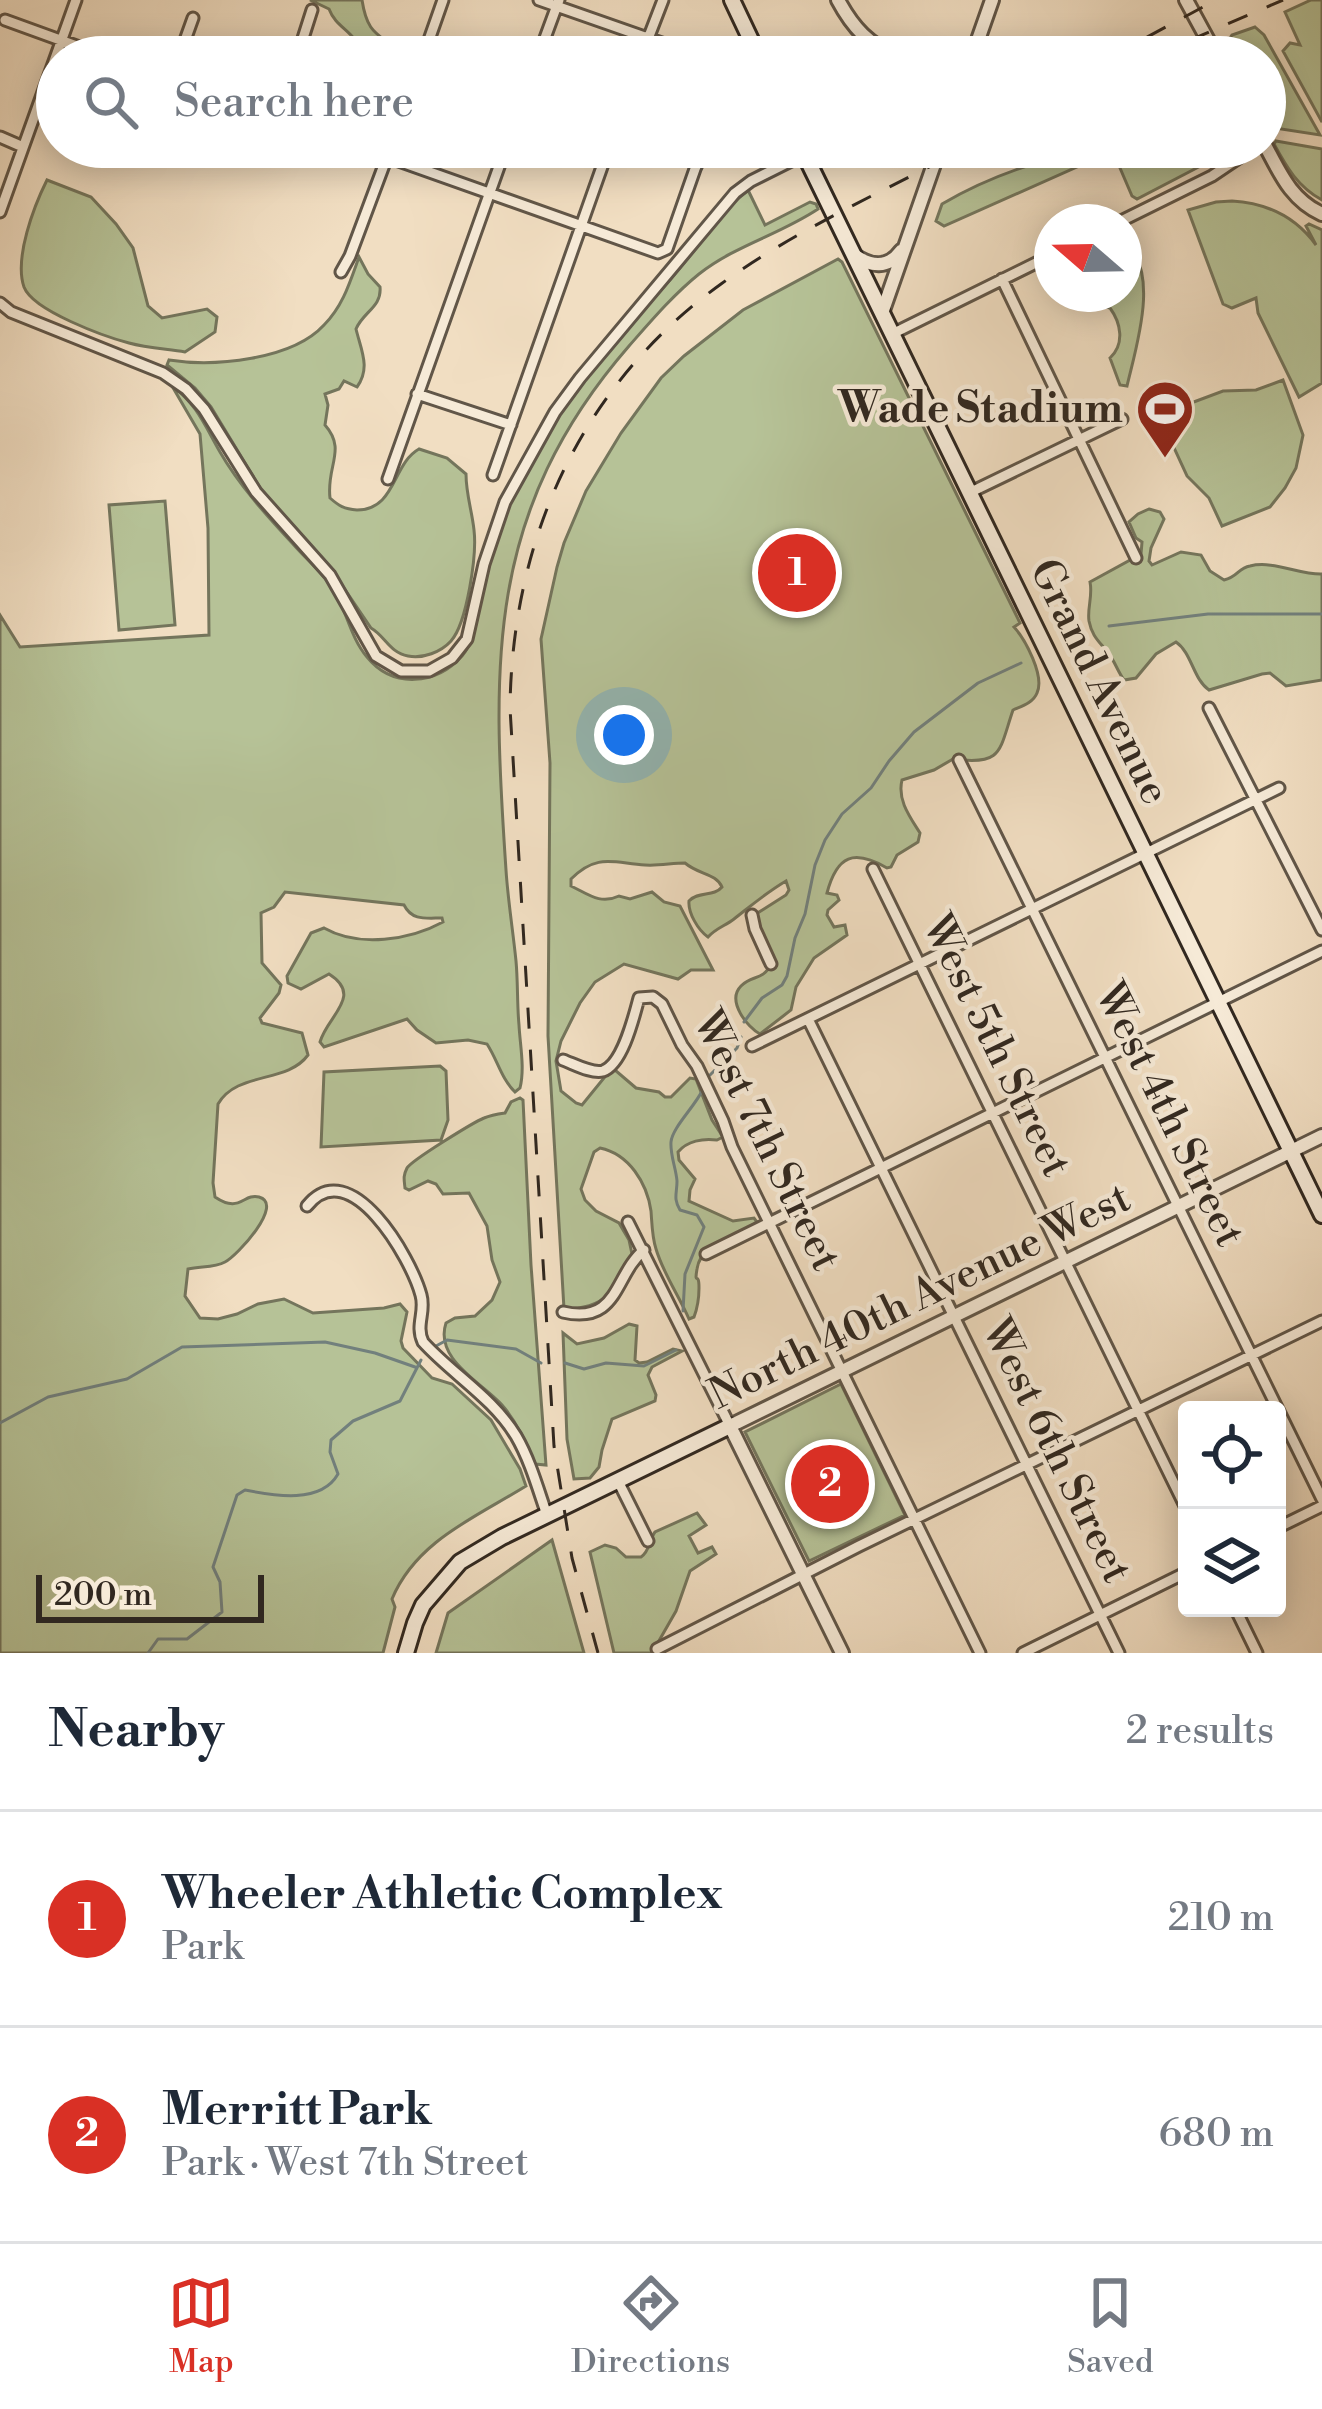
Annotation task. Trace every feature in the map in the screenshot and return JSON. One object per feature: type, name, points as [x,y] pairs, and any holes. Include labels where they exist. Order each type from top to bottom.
[{"type":"main road","points":[[732,0],[748,36]]},
{"type":"main road","name":"Grand Avenue","points":[[812,168],[1322,1215]]},
{"type":"main road","name":"North 40th Avenue West","points":[[406,1653],[423,1605],[447,1574],[482,1549],[730,1426]]},
{"type":"street","points":[[64,36],[76,0]]},
{"type":"street","points":[[430,36],[443,0]]},
{"type":"street","points":[[539,0],[643,36]]},
{"type":"street","points":[[649,36],[663,0]]},
{"type":"street","points":[[838,0],[862,36]]},
{"type":"street","points":[[979,36],[992,0]]},
{"type":"street","points":[[1186,0],[1206,36]]},
{"type":"street","points":[[545,36],[557,3]]},
{"type":"street","points":[[303,36],[311,10]]},
{"type":"street","points":[[187,36],[193,18]]},
{"type":"street","points":[[5,20],[48,36]]},
{"type":"street","points":[[0,212],[36,109]]},
{"type":"street","points":[[0,137],[22,146]]},
{"type":"street","points":[[341,272],[383,168]]},
{"type":"street","points":[[417,168],[662,253],[695,168]]},
{"type":"street","points":[[388,479],[498,168]]},
{"type":"street","points":[[493,475],[601,168]]},
{"type":"street","points":[[0,303],[11,312],[164,373],[186,389],[204,409],[256,492],[330,575],[376,656],[401,671],[429,670],[452,658],[467,639],[484,564],[505,502],[555,412],[736,193],[774,168]]},
{"type":"street","points":[[882,313],[932,168]]},
{"type":"street","points":[[1142,211],[1224,168]]},
{"type":"street","points":[[1279,168],[1297,197],[1322,214]]},
{"type":"street","points":[[854,255],[871,264],[886,264],[899,255],[911,228]]},
{"type":"street","points":[[892,334],[1034,264]]},
{"type":"street","points":[[1002,279],[1136,558]]},
{"type":"street","points":[[418,394],[511,425]]},
{"type":"street","points":[[969,493],[1122,418]]},
{"type":"street","points":[[1209,708],[1322,930]]},
{"type":"street","name":"West 4th Street","points":[[959,760],[1322,1502]]},
{"type":"street","points":[[752,1046],[1279,788]]},
{"type":"street","name":"West 5th Street","points":[[873,869],[1187,1509]]},
{"type":"street","points":[[752,915],[771,964]]},
{"type":"street","points":[[706,1254],[1322,951]]},
{"type":"street","name":"West 7th Street","points":[[563,1060],[597,1072],[610,1066],[625,1041],[639,998],[649,996],[662,1004],[697,1066],[980,1653]]},
{"type":"street","name":"West 6th Street","points":[[808,1018],[1119,1653]]},
{"type":"street","name":"North 40th Avenue West","points":[[730,1426],[1322,1136]]},
{"type":"street","points":[[307,1206],[322,1191],[334,1190],[367,1205],[411,1270],[423,1303],[418,1328],[423,1342],[514,1433],[547,1515]]},
{"type":"street","points":[[628,1222],[842,1653]]},
{"type":"street","points":[[562,1312],[585,1314],[613,1299],[644,1250]]},
{"type":"street","points":[[656,1648],[1322,1321]]},
{"type":"street","points":[[618,1481],[647,1541]]},
{"type":"street","points":[[1286,1523],[1322,1502]]},
{"type":"street","points":[[1022,1653],[1178,1576]]},
{"type":"street","points":[[1239,1617],[1257,1653]]},
{"type":"green space","points":[[310,0],[362,0],[372,29],[380,36],[351,36],[329,9]]},
{"type":"green space","points":[[1322,0],[1322,122],[1286,56],[1290,43],[1300,45],[1285,12]]},
{"type":"green space","points":[[1255,27],[1265,36],[1231,36]]},
{"type":"green space","points":[[1286,74],[1320,135],[1286,130]]},
{"type":"green space","points":[[1286,143],[1322,149],[1322,200],[1286,163]]},
{"type":"green space","points":[[1021,168],[1075,168],[944,226],[936,221],[942,204]]},
{"type":"green space","points":[[1120,168],[1197,168],[1137,199]]},
{"type":"green space","points":[[47,180],[91,197],[116,224],[133,248],[148,306],[162,318],[207,309],[217,317],[215,332],[185,352],[143,346],[71,322],[30,296],[22,275],[23,247]]},
{"type":"green space","points":[[748,190],[765,225],[810,202],[818,209],[713,264],[654,318],[582,408],[547,469],[523,530],[508,593],[499,725],[522,1056],[520,1088],[515,1092],[510,1087],[487,1044],[468,1040],[436,1043],[407,1019],[324,1047],[320,1042],[343,998],[339,982],[329,974],[301,989],[288,983],[287,976],[311,933],[324,928],[353,938],[384,939],[430,928],[443,922],[442,918],[415,916],[404,905],[285,892],[274,907],[261,913],[262,963],[281,985],[260,1018],[262,1023],[302,1033],[308,1055],[288,1070],[237,1086],[218,1104],[215,1197],[230,1204],[259,1197],[266,1209],[256,1230],[231,1258],[188,1269],[185,1296],[200,1318],[218,1319],[284,1299],[313,1313],[400,1304],[407,1312],[403,1348],[432,1378],[452,1384],[491,1420],[526,1486],[449,1532],[416,1561],[392,1599],[395,1607],[383,1653],[0,1653],[0,615],[20,647],[209,635],[208,528],[200,434],[172,386],[194,408],[245,488],[331,585],[367,657],[402,678],[440,673],[462,656],[471,640],[502,521],[550,428],[607,352]]},
{"type":"green space","points":[[1232,201],[1279,213],[1316,245],[1306,226],[1322,230],[1322,383],[1299,397],[1258,313],[1256,298],[1232,308],[1223,304],[1188,210]]},
{"type":"green space","points":[[359,257],[380,294],[356,329],[364,359],[361,380],[357,387],[344,381],[339,389],[325,394],[325,425],[335,451],[330,498],[349,509],[370,508],[387,495],[403,465],[419,449],[447,458],[466,474],[475,541],[466,605],[451,641],[420,656],[397,651],[371,628],[335,575],[262,491],[211,407],[167,365],[169,360],[251,358],[310,337],[336,310]]},
{"type":"green space","points":[[838,259],[1020,623],[1014,627],[1028,649],[1039,686],[1030,702],[1013,710],[1001,745],[990,757],[953,759],[902,780],[903,801],[920,833],[918,842],[897,855],[891,867],[856,858],[836,870],[827,893],[839,900],[827,915],[834,927],[845,925],[847,935],[814,958],[796,987],[791,1010],[760,1034],[740,1013],[737,992],[772,963],[755,923],[756,914],[786,895],[786,881],[708,937],[694,921],[689,901],[722,887],[685,863],[597,863],[571,879],[571,886],[600,899],[630,899],[652,892],[680,906],[713,970],[691,970],[678,979],[624,964],[595,982],[561,1041],[556,1061],[561,1091],[582,1105],[615,1070],[636,1088],[665,1097],[671,1097],[690,1078],[696,1079],[723,1137],[696,1141],[678,1152],[695,1179],[689,1201],[733,1221],[754,1218],[757,1222],[713,1246],[700,1260],[698,1303],[689,1319],[659,1258],[641,1180],[620,1156],[600,1148],[594,1152],[581,1189],[596,1211],[619,1223],[632,1254],[608,1295],[590,1306],[564,1309],[548,1036],[550,763],[541,639],[557,567],[586,491],[661,378],[743,310]]},
{"type":"green space","points":[[1142,277],[1143,310],[1127,386],[1120,385],[1110,358],[1119,340],[1114,314],[1142,312]]},
{"type":"green space","points":[[1283,380],[1303,435],[1296,468],[1270,507],[1222,526],[1209,498],[1187,476],[1163,424],[1167,412],[1223,391],[1256,390]]},
{"type":"green space","points":[[165,501],[175,625],[119,630],[109,505]]},
{"type":"green space","points":[[1149,509],[1160,512],[1164,519],[1151,548],[1152,565],[1181,552],[1201,555],[1210,571],[1224,580],[1259,565],[1322,574],[1322,680],[1286,686],[1270,673],[1209,690],[1176,642],[1156,654],[1136,678],[1124,680],[1090,627],[1090,582],[1141,554],[1142,542],[1129,522]]},
{"type":"green space","points":[[440,1066],[446,1071],[448,1120],[441,1140],[321,1147],[324,1072]]},
{"type":"green space","points":[[520,1098],[546,1465],[535,1464],[507,1412],[453,1359],[444,1336],[446,1323],[475,1316],[492,1300],[500,1282],[487,1226],[469,1193],[443,1194],[428,1181],[409,1190],[404,1180],[407,1168],[420,1157],[478,1121],[505,1113]]},
{"type":"green space","points":[[629,1324],[637,1326],[635,1360],[639,1363],[673,1349],[682,1351],[652,1367],[648,1375],[655,1401],[612,1419],[599,1467],[590,1478],[574,1479],[567,1439],[563,1333],[577,1344],[604,1338]]},
{"type":"green space","points":[[841,1384],[905,1515],[809,1561],[745,1432]]},
{"type":"green space","points":[[697,1513],[706,1525],[689,1536],[698,1553],[712,1547],[716,1554],[690,1571],[676,1611],[652,1653],[614,1653],[590,1552],[605,1545],[626,1557],[641,1557],[655,1532]]},
{"type":"green space","points":[[552,1540],[584,1653],[436,1653],[448,1613]]},
{"type":"waterway","points":[[1109,626],[1208,614],[1322,614]]},
{"type":"waterway","points":[[744,1022],[787,976],[815,865],[842,814],[871,788],[914,732],[978,683],[1021,663]]},
{"type":"waterway","points":[[710,1075],[737,1048],[741,1037]]},
{"type":"waterway","points":[[683,1311],[685,1274],[704,1227],[697,1215],[678,1206],[671,1142],[702,1091]]},
{"type":"waterway","points":[[436,1346],[447,1340],[516,1349],[541,1363]]},
{"type":"waterway","points":[[0,1423],[48,1397],[127,1379],[182,1347],[325,1342],[415,1367]]},
{"type":"waterway","points":[[565,1363],[584,1369],[606,1363],[644,1366],[676,1350]]},
{"type":"waterway","points":[[148,1653],[158,1639],[187,1639],[222,1612],[220,1582],[213,1567],[237,1495],[245,1490],[296,1496],[330,1484],[338,1474],[331,1440],[353,1421],[400,1401],[421,1360]]},
{"type":"railway","points":[[1149,36],[1216,0]]},
{"type":"railway","points":[[1200,36],[1283,0]]},
{"type":"railway","points":[[598,1653],[572,1558],[554,1446],[510,708],[524,584],[564,470],[593,418],[629,369],[672,324],[780,245],[927,168]]},
{"type":"place","name":"Wade Stadium","points":[[1165,460]]},
{"type":"place","name":"Wheeler Athletic Complex","points":[[797,573]]},
{"type":"place","name":"Merritt Park","points":[[830,1484]]}]
